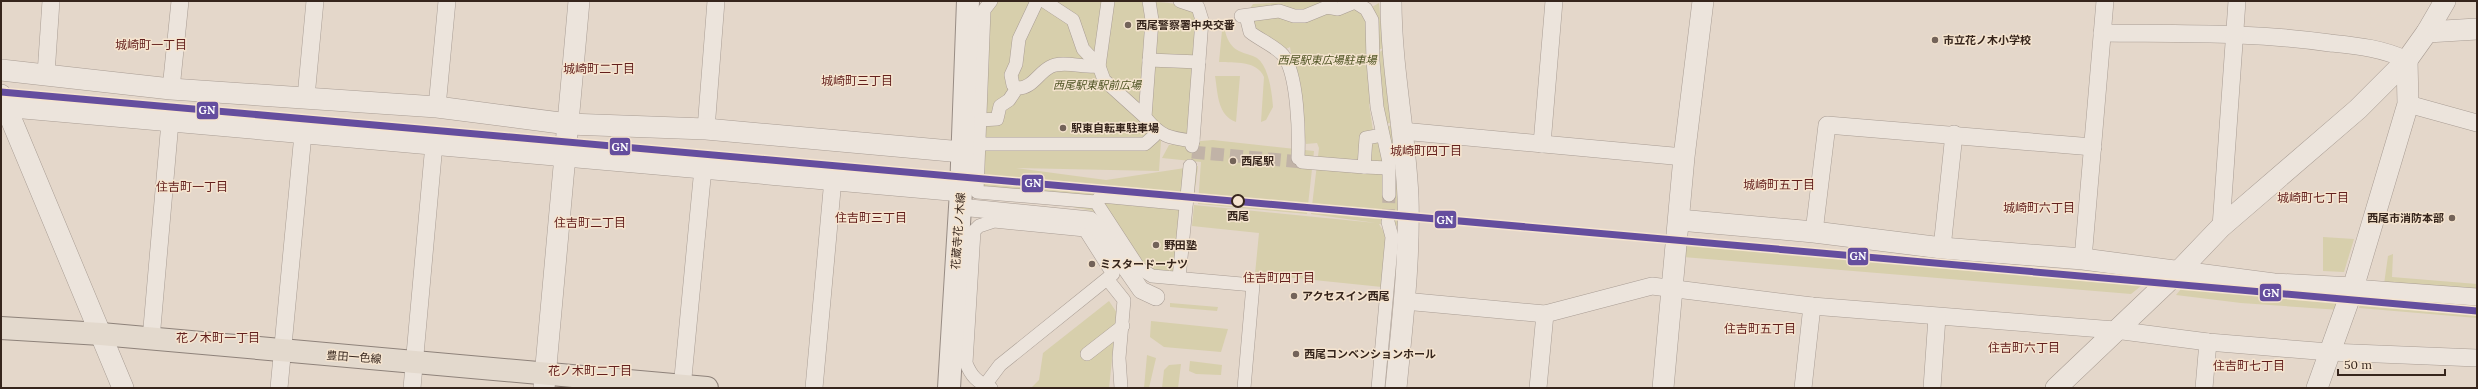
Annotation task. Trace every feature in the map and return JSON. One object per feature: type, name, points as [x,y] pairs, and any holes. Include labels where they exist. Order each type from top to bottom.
[{"type":"main road","name":"花蔵寺花ノ木線","points":[[948,388],[960,199],[971,148],[968,1]]},
{"type":"main road","name":"豊田一色線","points":[[1,328],[101,334],[282,352],[414,362],[544,381],[707,388]]},
{"type":"street","points":[[46,74],[51,1]]},
{"type":"street","points":[[171,89],[180,1]]},
{"type":"street","points":[[306,97],[315,1]]},
{"type":"street","points":[[437,107],[447,1]]},
{"type":"street","points":[[544,381],[579,1]]},
{"type":"street","points":[[706,129],[716,1]]},
{"type":"street","points":[[991,1],[984,10],[980,120],[971,148],[977,192],[1096,202]]},
{"type":"street","points":[[1037,1],[1019,39],[1016,64],[1011,75],[1013,85],[1017,88],[1026,87],[1050,66],[1057,64],[1086,68],[1099,66]]},
{"type":"street","points":[[1044,1],[1074,20],[1083,49],[1099,66]]},
{"type":"street","points":[[1108,1],[1099,66],[1101,75],[1107,84],[1145,117],[1156,130],[1170,139],[1193,143],[1202,16],[1195,6],[1180,1]]},
{"type":"street","points":[[1145,117],[1152,20],[1149,1]]},
{"type":"street","points":[[1391,1],[1391,38],[1408,198],[1404,301],[1396,388]]},
{"type":"street","points":[[1542,144],[1554,1]]},
{"type":"street","points":[[1663,388],[1684,158],[1703,1]]},
{"type":"street","points":[[2083,259],[2106,1]]},
{"type":"street","points":[[2221,227],[2237,1]]},
{"type":"street","points":[[2066,384],[2115,330],[2178,272],[2221,227],[2358,109],[2406,60],[2427,32],[2445,1]]},
{"type":"street","points":[[1388,168],[1300,160],[1300,126],[1289,64],[1277,50],[1250,32],[1244,16],[1279,11],[1294,16],[1305,16],[1327,7],[1338,9],[1355,2],[1366,9],[1372,20],[1373,61],[1382,135],[1388,168],[1389,195]]},
{"type":"street","points":[[2427,32],[2477,29]]},
{"type":"street","points":[[2102,33],[2235,34],[2311,40],[2385,50],[2406,60]]},
{"type":"street","points":[[1149,60],[1199,62]]},
{"type":"street","points":[[2317,388],[2353,288],[2408,104],[2406,60]]},
{"type":"street","points":[[1,70],[171,89],[437,107],[568,124],[706,129],[971,148],[1144,144],[1154,136],[1156,130]]},
{"type":"street","points":[[980,120],[997,119],[1000,106],[1009,100],[1017,88]]},
{"type":"street","points":[[123,388],[3,102],[170,122],[832,179],[1090,220],[1096,225],[1141,290],[1156,297]]},
{"type":"street","points":[[2408,104],[2477,123]]},
{"type":"street","points":[[151,339],[170,122]]},
{"type":"street","points":[[1814,232],[1827,125],[1954,134],[2093,147]]},
{"type":"street","points":[[1402,131],[1684,158]]},
{"type":"street","points":[[279,388],[303,134]]},
{"type":"street","points":[[1942,248],[1954,134]]},
{"type":"street","points":[[1364,167],[1366,138],[1382,135]]},
{"type":"street","points":[[412,388],[434,144]]},
{"type":"street","points":[[1179,278],[1190,166]]},
{"type":"street","points":[[682,387],[702,168]]},
{"type":"street","points":[[814,388],[832,179]]},
{"type":"street","points":[[1096,202],[1101,196],[1186,204]]},
{"type":"street","points":[[1096,202],[1139,268],[1152,276],[1254,285],[1244,388]]},
{"type":"street","points":[[1679,220],[1814,232],[1942,248],[2083,259],[2274,284],[2477,297]]},
{"type":"street","points":[[994,221],[1085,230],[1113,274],[1108,280],[1000,365],[988,387],[971,377],[966,363],[974,230],[979,226],[994,221]]},
{"type":"street","points":[[1378,388],[1392,237],[1388,222]]},
{"type":"street","points":[[1108,280],[1124,300],[1123,326],[1119,358],[1121,388]]},
{"type":"street","points":[[1404,301],[1545,314],[1652,286],[1672,290],[1812,306],[2115,330],[2208,342],[2329,352],[2477,358]]},
{"type":"street","points":[[1803,388],[1812,306]]},
{"type":"street","points":[[1538,388],[1545,314]]},
{"type":"street","points":[[1932,388],[1937,317]]},
{"type":"street","points":[[1087,354],[1123,326]]},
{"type":"street","points":[[2204,388],[2208,342]]},
{"type":"green space","name":"西尾駅東駅前広場","points":[[998,1],[1154,2],[1180,5],[1190,10],[1199,20],[1189,142],[1213,140],[1314,151],[1307,214],[1198,204],[1201,162],[1162,158],[1169,145],[1182,143],[1161,141],[1159,171],[1016,168],[1106,180],[1198,166],[1183,284],[1137,272],[1093,211],[966,186],[988,10]]},
{"type":"green space","name":"西尾駅東広場駐車場","points":[[1323,1],[1318,4],[1329,1],[1364,1],[1363,12],[1379,3],[1383,48],[1362,57],[1364,65],[1368,66],[1372,103],[1369,104],[1373,131],[1360,135],[1358,162],[1362,137],[1392,125],[1397,165],[1401,226],[1379,224],[1387,237],[1382,287],[1255,274],[1259,233],[1192,226],[1194,205],[1376,223],[1311,214],[1319,148],[1317,143],[1306,144],[1290,47],[1284,50],[1252,32],[1251,7],[1253,4]]},
{"type":"green space","points":[[1223,20],[1229,42],[1239,51],[1257,58],[1264,67],[1269,81],[1273,107],[1266,120],[1261,122],[1264,77],[1261,72],[1251,65],[1219,62]]},
{"type":"green space","points":[[1384,49],[1393,122],[1378,126],[1369,60]]},
{"type":"green space","points":[[1215,76],[1240,76],[1236,122],[1230,119],[1222,109],[1218,96]]},
{"type":"green space","points":[[2323,237],[2354,239],[2344,272],[2323,271]]},
{"type":"green space","points":[[1685,245],[2141,286],[2131,294],[1683,257]]},
{"type":"green space","points":[[2393,254],[2392,277],[2477,284],[2477,292],[2384,284],[2388,256]]},
{"type":"green space","points":[[2190,278],[2347,293],[2340,310],[2241,303],[2176,295]]},
{"type":"green space","points":[[2363,292],[2477,301],[2477,318],[2359,308]]},
{"type":"green space","points":[[1109,301],[1117,313],[1109,388],[1031,388],[1039,380],[1043,353]]},
{"type":"green space","points":[[1170,303],[1218,307],[1217,311],[1170,307]]},
{"type":"green space","points":[[1151,321],[1228,329],[1221,352],[1164,347],[1150,337]]},
{"type":"green space","points":[[1147,355],[1156,358],[1149,388],[1144,388]]},
{"type":"green space","points":[[1190,361],[1222,365],[1221,375],[1196,374],[1189,371]]},
{"type":"green space","points":[[1181,364],[1178,388],[1162,388],[1164,370],[1169,365]]},
{"type":"tunnel","points":[[1192,152],[1302,162]]},
{"type":"tunnel","points":[[1388,222],[1389,195]]},
{"type":"transit line","name":"GN","points":[[1,92],[2477,311]]},
{"type":"place","name":"西尾警察署中央交番","points":[[1128,25]]},
{"type":"place","name":"市立花ノ木小学校","points":[[1935,40]]},
{"type":"place","name":"駅東自転車駐車場","points":[[1063,128]]},
{"type":"place","name":"西尾駅","points":[[1233,161]]},
{"type":"place","name":"西尾","points":[[1238,201]]},
{"type":"place","name":"西尾市消防本部","points":[[2452,218]]},
{"type":"place","name":"野田塾","points":[[1156,245]]},
{"type":"place","name":"ミスタードーナツ","points":[[1092,264]]},
{"type":"place","name":"アクセスイン西尾","points":[[1294,296]]},
{"type":"place","name":"西尾コンベンションホール","points":[[1296,354]]},
{"type":"district","name":"城崎町一丁目","points":[[151,44]]},
{"type":"district","name":"城崎町二丁目","points":[[599,68]]},
{"type":"district","name":"城崎町三丁目","points":[[857,80]]},
{"type":"district","name":"城崎町四丁目","points":[[1426,150]]},
{"type":"district","name":"城崎町五丁目","points":[[1779,184]]},
{"type":"district","name":"住吉町一丁目","points":[[192,186]]},
{"type":"district","name":"城崎町七丁目","points":[[2313,197]]},
{"type":"district","name":"城崎町六丁目","points":[[2039,207]]},
{"type":"district","name":"住吉町三丁目","points":[[871,217]]},
{"type":"district","name":"住吉町二丁目","points":[[590,222]]},
{"type":"district","name":"住吉町四丁目","points":[[1279,277]]},
{"type":"district","name":"住吉町五丁目","points":[[1760,328]]},
{"type":"district","name":"花ノ木町一丁目","points":[[218,337]]},
{"type":"district","name":"住吉町六丁目","points":[[2024,347]]},
{"type":"district","name":"住吉町七丁目","points":[[2249,365]]},
{"type":"district","name":"花ノ木町二丁目","points":[[590,370]]}]
